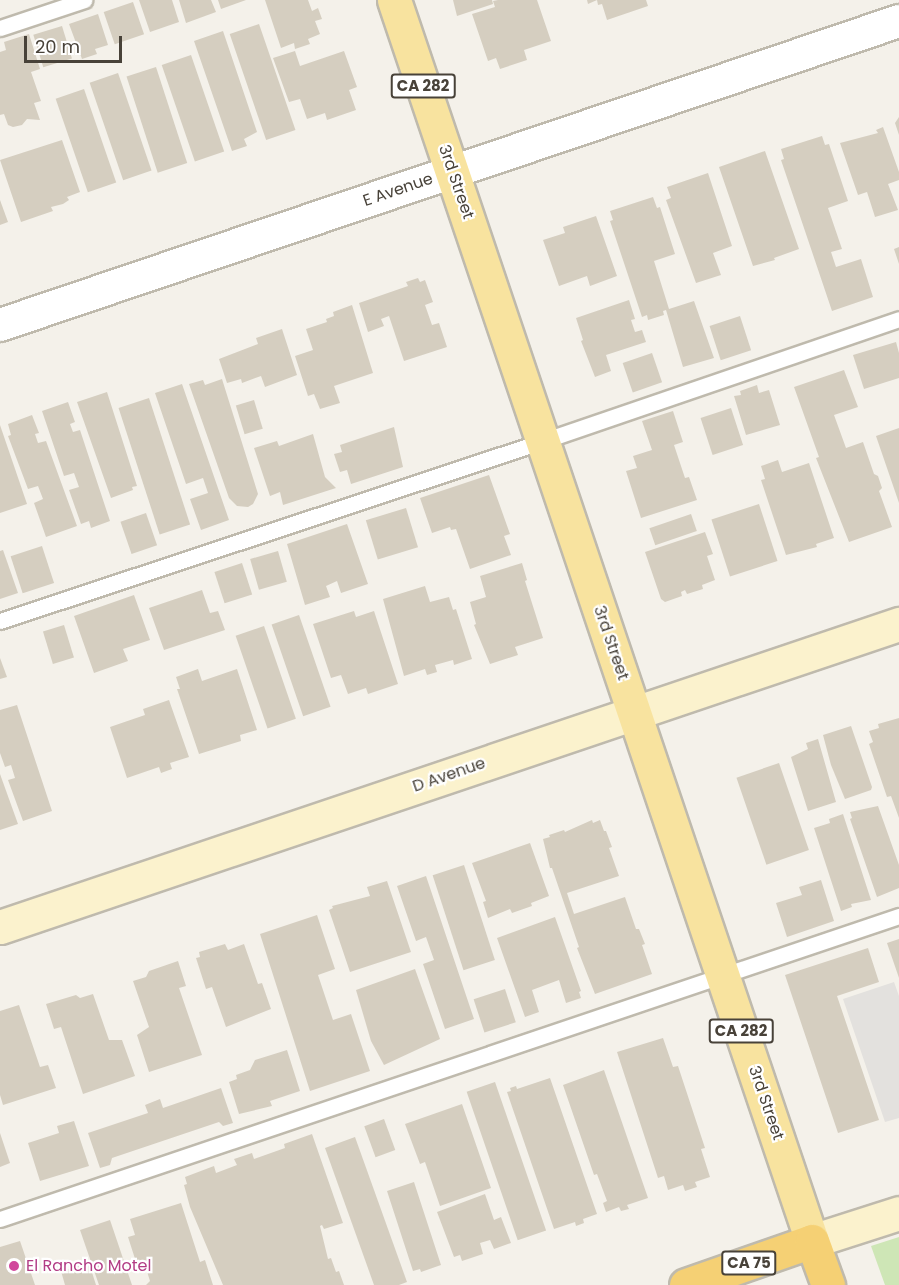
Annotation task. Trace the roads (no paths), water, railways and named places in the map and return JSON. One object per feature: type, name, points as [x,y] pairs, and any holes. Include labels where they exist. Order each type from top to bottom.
[{"type":"highway","name":"CA 75","points":[[686,1285],[812,1241]]},
{"type":"highway","name":"3rd Street","points":[[812,1241],[828,1285]]},
{"type":"main road","name":"3rd Street","points":[[394,0],[812,1241]]},
{"type":"street","name":"E Avenue","points":[[0,325],[899,21]]},
{"type":"street","name":"D Avenue","points":[[0,927],[899,624]]},
{"type":"street","points":[[812,1241],[899,1213]]},
{"type":"lane","points":[[0,28],[84,0]]},
{"type":"lane","points":[[0,621],[543,441],[899,319]]},
{"type":"lane","points":[[0,1219],[899,916]]},
{"type":"place","name":"El Rancho Motel","points":[[14,1266]]}]
